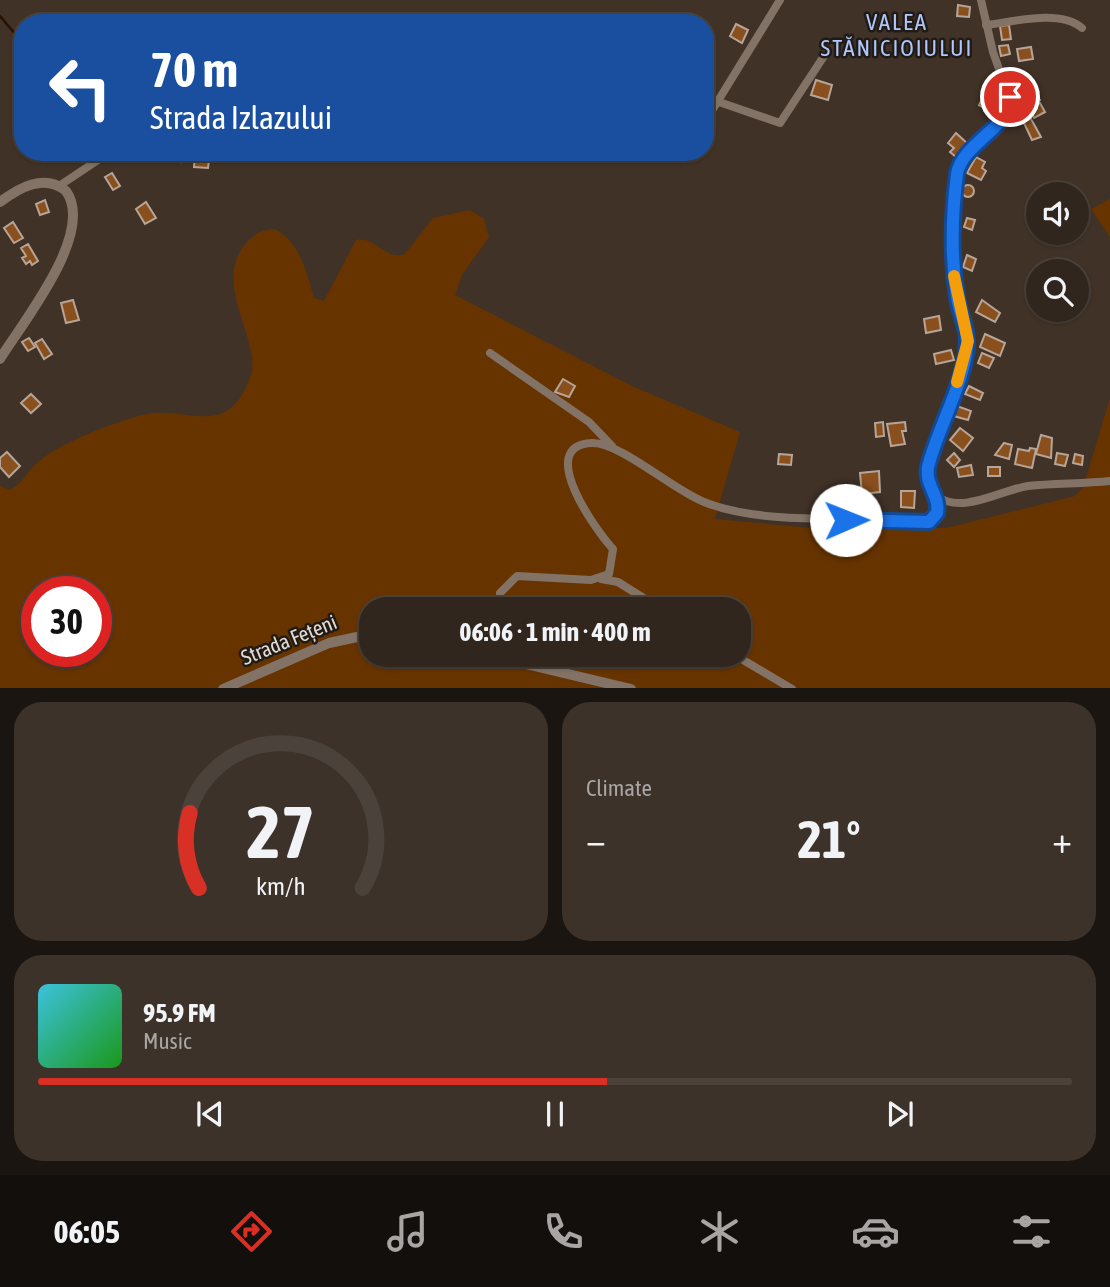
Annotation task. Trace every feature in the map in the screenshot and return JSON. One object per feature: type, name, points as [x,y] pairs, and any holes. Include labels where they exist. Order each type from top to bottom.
[{"type":"street","points":[[714,109],[780,0]]},
{"type":"street","points":[[981,0],[986,25],[1011,103],[1004,118],[967,153],[957,174],[953,268],[957,301],[968,341],[964,363],[928,467],[928,483],[938,497],[948,502],[961,502],[1028,486],[1110,481]]},
{"type":"street","points":[[986,25],[1058,19],[1074,21],[1082,28]]},
{"type":"street","points":[[719,102],[780,123],[826,53]]},
{"type":"street","points":[[59,186],[96,161]]},
{"type":"street","points":[[0,202],[30,185],[45,182],[59,186],[71,198],[74,208],[68,241],[31,316],[0,359]]},
{"type":"street","points":[[490,353],[589,422],[612,446],[674,488],[734,512],[929,522],[937,513],[938,497]]},
{"type":"street","points":[[601,579],[612,567],[612,549],[593,528],[567,467],[570,456],[580,445],[595,442],[612,446]]},
{"type":"street","points":[[500,597],[500,593],[517,576],[601,579],[618,582],[642,597]]},
{"type":"street","name":"Strada Fețeni","points":[[223,688],[329,643],[359,637]]},
{"type":"street","points":[[751,664],[792,688]]},
{"type":"street","points":[[549,667],[631,688]]},
{"type":"shaded area","points":[[1110,199],[1110,237],[1091,209]]},
{"type":"shaded area","points":[[470,210],[484,219],[489,237],[462,275],[455,295],[632,386],[740,432],[715,519],[833,530],[946,528],[1075,496],[1083,488],[1110,398],[1110,688],[0,688],[0,486],[10,490],[45,456],[88,434],[121,422],[161,413],[212,416],[224,413],[234,405],[247,385],[252,363],[236,298],[234,269],[238,255],[256,234],[275,229],[284,235],[297,250],[314,298],[324,301],[356,240],[370,241],[392,254],[405,254],[433,218]]},
{"type":"building","points":[[958,5],[970,7],[969,17],[957,16]]},
{"type":"building","points":[[736,24],[748,30],[742,43],[730,36]]},
{"type":"building","points":[[1009,25],[1011,39],[1002,40],[1000,26]]},
{"type":"building","points":[[1008,45],[1010,54],[1001,56],[999,46]]},
{"type":"building","points":[[1031,47],[1033,59],[1019,61],[1017,49]]},
{"type":"building","points":[[816,80],[832,85],[828,100],[811,95]]},
{"type":"building","points":[[1036,93],[1040,100],[1024,108],[1021,101]]},
{"type":"building","points":[[984,95],[991,98],[986,109],[979,105]]},
{"type":"building","points":[[991,98],[1002,104],[998,112],[994,110],[991,115],[984,111]]},
{"type":"building","points":[[1040,103],[1045,112],[1034,118],[1029,109]]},
{"type":"building","points":[[1031,119],[1041,137],[1032,140],[1023,121]]},
{"type":"building","points":[[956,133],[968,144],[956,157],[950,152],[954,148],[948,143]]},
{"type":"building","points":[[976,157],[985,162],[982,168],[986,171],[981,180],[967,173]]},
{"type":"building","points":[[194,161],[209,161],[208,168],[194,167]]},
{"type":"building","points":[[112,173],[120,186],[113,190],[105,177]]},
{"type":"building","points":[[968,185],[974,191],[968,197],[962,191]]},
{"type":"building","points":[[45,200],[49,212],[40,215],[36,204]]},
{"type":"building","points":[[146,202],[156,218],[145,224],[136,209]]},
{"type":"building","points":[[967,218],[975,220],[972,230],[964,227]]},
{"type":"building","points":[[13,222],[23,238],[14,243],[4,228]]},
{"type":"building","points":[[28,244],[38,261],[32,265],[30,261],[26,264],[22,258],[26,256],[21,248]]},
{"type":"building","points":[[967,255],[976,259],[972,271],[963,267]]},
{"type":"building","points":[[73,300],[79,320],[66,323],[61,303]]},
{"type":"building","points":[[982,300],[1000,313],[995,322],[976,312]]},
{"type":"building","points":[[939,316],[941,330],[926,333],[924,319]]},
{"type":"building","points":[[985,334],[1005,343],[1000,356],[980,347]]},
{"type":"building","points":[[29,338],[35,347],[28,351],[22,342]]},
{"type":"building","points":[[42,339],[52,354],[44,359],[35,343]]},
{"type":"building","points":[[951,350],[954,360],[936,364],[934,354]]},
{"type":"building","points":[[982,353],[994,358],[989,368],[978,363]]},
{"type":"building","points":[[563,379],[575,386],[569,397],[555,392]]},
{"type":"building","points":[[969,386],[983,393],[980,400],[965,394]]},
{"type":"building","points":[[31,394],[41,404],[31,413],[21,403]]},
{"type":"building","points":[[954,405],[971,411],[968,420],[950,415]]},
{"type":"building","points":[[883,422],[884,436],[876,437],[875,423]]},
{"type":"building","points":[[905,422],[906,431],[902,431],[905,444],[891,446],[887,424]]},
{"type":"building","points":[[960,428],[973,438],[963,451],[950,440]]},
{"type":"building","points":[[1041,435],[1052,438],[1051,458],[1036,454]]},
{"type":"building","points":[[1004,443],[1012,445],[1009,459],[995,455]]},
{"type":"building","points":[[1030,448],[1036,449],[1032,468],[1015,464],[1018,449],[1029,451]]},
{"type":"building","points":[[7,452],[20,466],[9,477],[0,467],[0,458]]},
{"type":"building","points":[[954,453],[960,460],[954,467],[947,460]]},
{"type":"building","points":[[1057,453],[1068,455],[1065,466],[1055,464]]},
{"type":"building","points":[[779,454],[792,455],[791,465],[778,464]]},
{"type":"building","points":[[1075,454],[1083,456],[1082,465],[1073,463]]},
{"type":"building","points":[[971,465],[973,475],[959,477],[957,468]]},
{"type":"building","points":[[988,467],[1000,467],[1000,476],[988,476]]},
{"type":"building","points":[[879,471],[880,492],[862,494],[860,473]]},
{"type":"building","points":[[901,491],[915,491],[914,508],[901,507]]},
{"type":"waterway","points":[[0,16],[14,32]]},
{"type":"slow traffic","points":[[954,276],[957,301],[968,341],[957,382]]},
{"type":"district","name":"VALEA STĂNICIOIULUI","points":[[897,35]]},
{"type":"route","points":[[846,520],[929,522],[933,521],[939,508],[938,497],[928,483],[928,467],[964,363],[968,341],[957,301],[953,268],[957,174],[967,153],[1004,118],[1010,108],[1010,97]]}]
